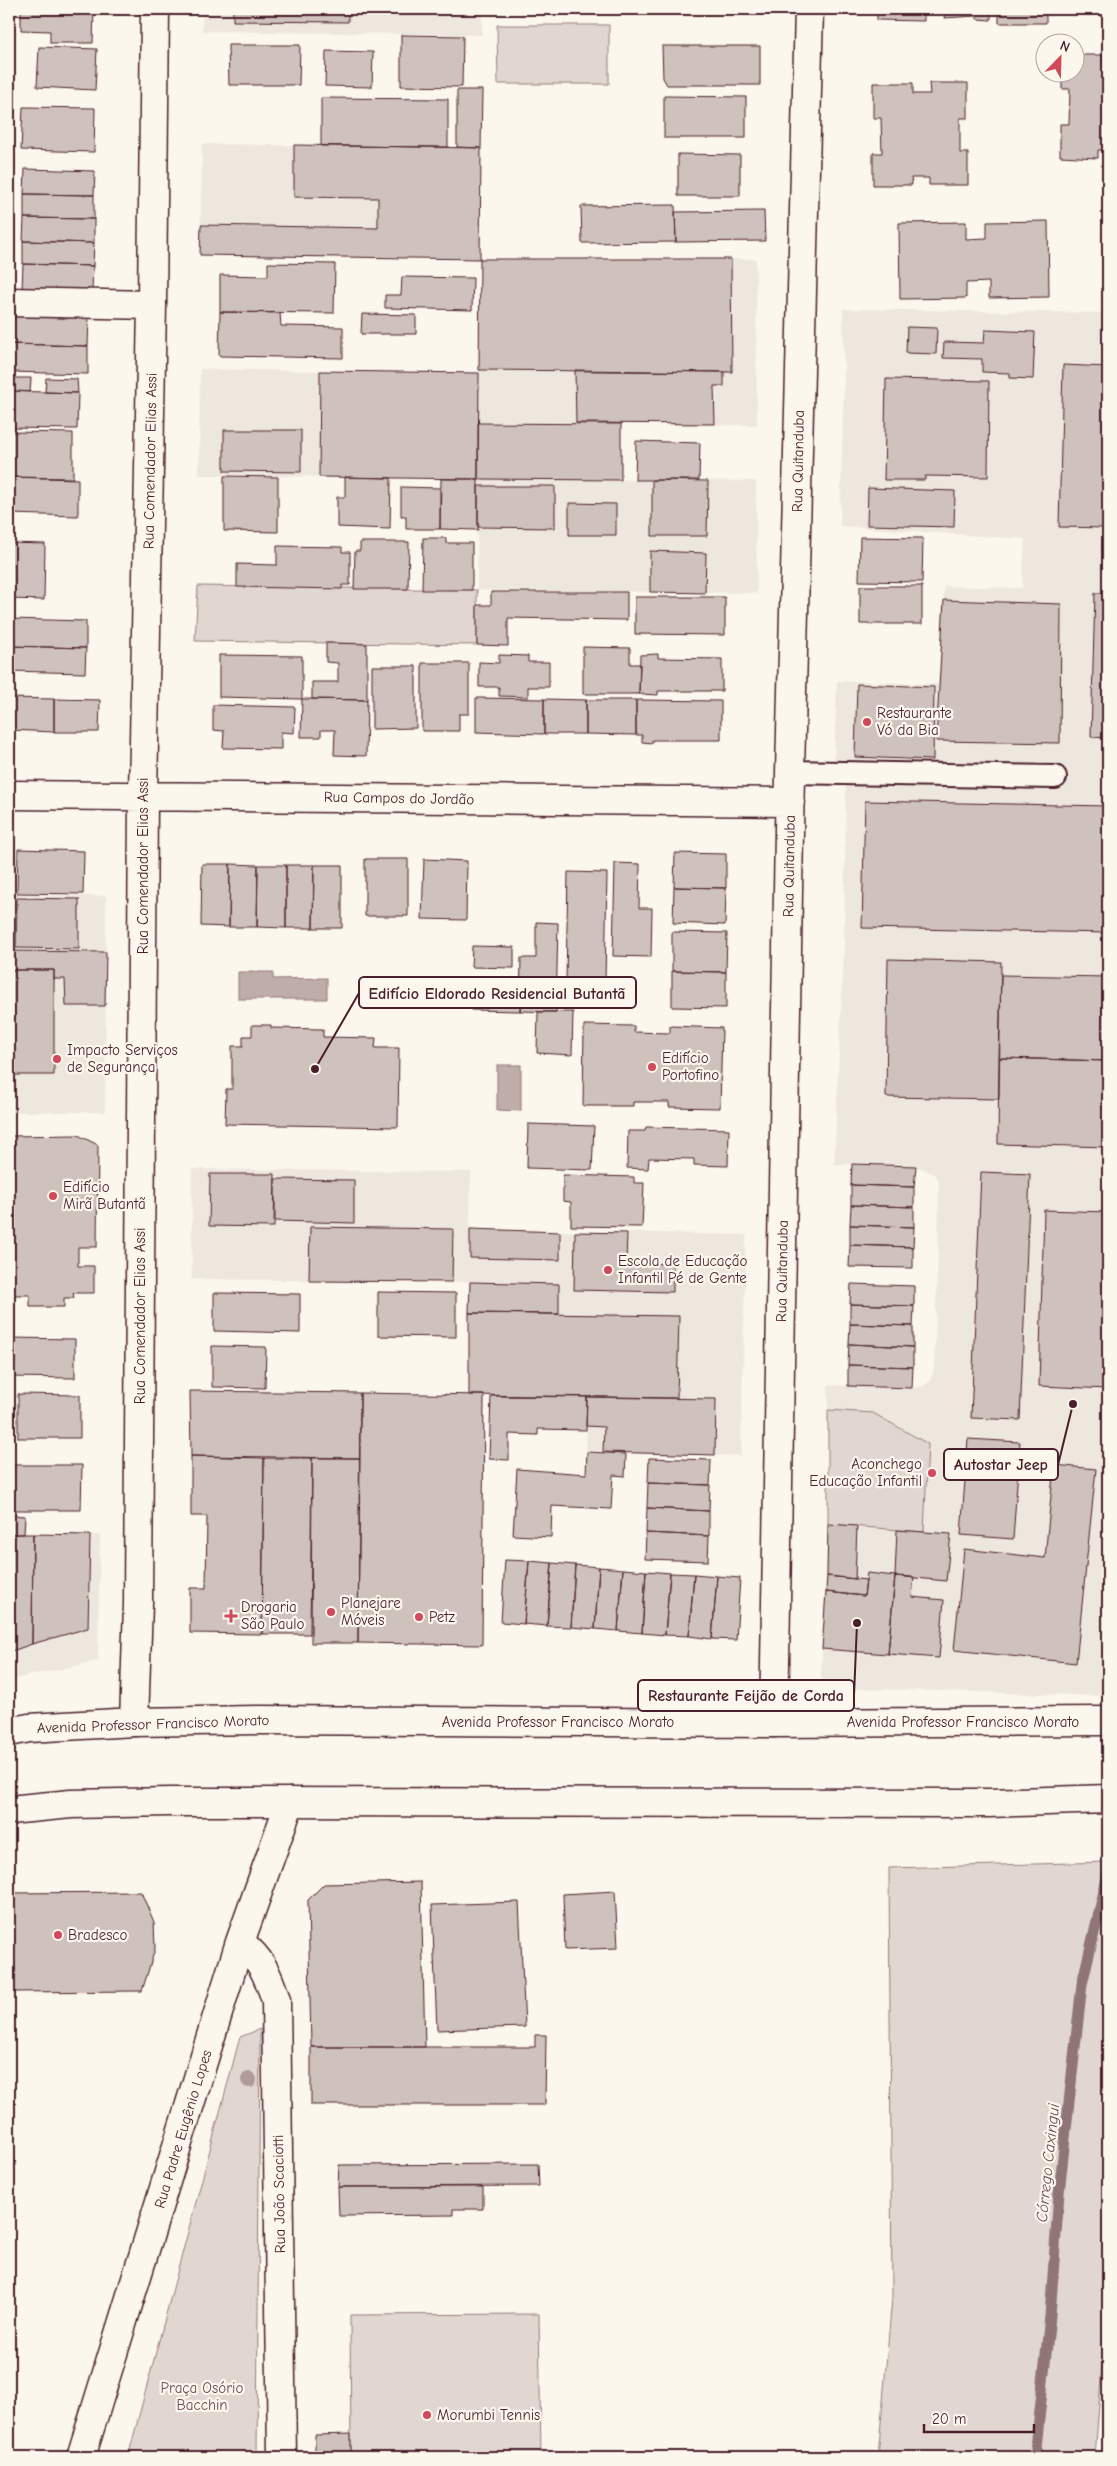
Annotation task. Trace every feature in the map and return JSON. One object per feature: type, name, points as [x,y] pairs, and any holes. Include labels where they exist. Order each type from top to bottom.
[{"type":"main road","name":"Rua Comendador Elias Assi","points":[[134,1722],[138,1594],[144,796],[155,9]]},
{"type":"main road","name":"Rua Quitanduba","points":[[774,1722],[790,772],[809,9]]},
{"type":"main road","points":[[9,302],[152,305]]},
{"type":"main road","name":"Rua Campos do Jordão","points":[[9,795],[790,802]]},
{"type":"main road","name":"Avenida Professor Francisco Morato","points":[[9,1732],[29,1728],[134,1722],[285,1720],[1108,1721]]},
{"type":"main road","points":[[9,1810],[71,1804],[290,1802],[989,1803],[1108,1799]]},
{"type":"main road","name":"Rua Padre Eugênio Lopes","points":[[81,2457],[240,1942],[290,1802]]},
{"type":"main road","name":"Rua João Scaciotti","points":[[240,1942],[258,1957],[267,1974],[276,2000],[282,2457]]},
{"type":"lane","points":[[790,772],[1055,777]]},
{"type":"shaded area","points":[[203,9],[482,9],[482,35],[202,31]]},
{"type":"shaded area","points":[[202,144],[481,148],[480,259],[200,255]]},
{"type":"shaded area","points":[[480,259],[756,259],[757,425],[479,423],[478,479],[199,475],[200,369],[479,373]]},
{"type":"shaded area","points":[[843,309],[1108,313],[1108,1696],[834,1688],[821,1678],[828,1524],[828,1385],[912,1388],[923,1386],[930,1381],[934,1368],[938,1248],[939,1187],[938,1179],[934,1174],[916,1166],[834,1164],[844,946],[846,780],[1059,787],[1059,766],[834,761],[837,681],[938,684],[944,586],[1022,588],[1025,539],[840,526],[844,375]]},
{"type":"shaded area","points":[[478,479],[756,481],[757,593],[477,590]]},
{"type":"shaded area","name":"Impacto Serviços de Segurança","points":[[9,895],[106,896],[105,1112],[9,1112]]},
{"type":"shaded area","points":[[238,972],[273,972],[273,979],[327,978],[327,999],[238,999]]},
{"type":"shaded area","points":[[497,1065],[521,1065],[521,1111],[497,1110]]},
{"type":"shaded area","points":[[192,1169],[471,1172],[470,1229],[746,1235],[741,1456],[586,1451],[587,1397],[469,1395],[469,1282],[192,1279]]},
{"type":"shaded area","points":[[9,1534],[100,1535],[98,1661],[9,1680]]},
{"type":"green space","points":[[497,25],[609,25],[609,84],[498,84]]},
{"type":"green space","points":[[198,586],[477,590],[477,645],[195,641]]},
{"type":"green space","points":[[828,1410],[873,1413],[928,1444],[924,1532],[828,1524]]},
{"type":"green space","points":[[1108,1862],[1108,2285],[1095,2457],[878,2457],[892,2298],[889,1868]]},
{"type":"green space","name":"Praça Osório Bacchin","points":[[260,2029],[257,2457],[128,2457],[240,2037]]},
{"type":"green space","points":[[539,2314],[541,2457],[351,2457],[350,2315]]},
{"type":"building","points":[[21,9],[94,9],[93,43],[50,43],[50,31],[21,30]]},
{"type":"building","points":[[233,9],[348,9],[348,22],[233,21]]},
{"type":"building","points":[[877,9],[1046,9],[1046,23],[999,23],[999,13],[991,12],[991,20],[977,19],[977,16],[944,18],[945,13],[924,13],[924,21],[877,20]]},
{"type":"building","points":[[401,35],[463,36],[462,87],[401,86]]},
{"type":"building","points":[[228,45],[300,45],[299,85],[229,85]]},
{"type":"building","points":[[662,46],[760,46],[760,85],[667,85],[663,78]]},
{"type":"building","points":[[39,47],[97,49],[95,90],[37,87]]},
{"type":"building","points":[[326,51],[373,52],[372,87],[325,86]]},
{"type":"building","points":[[1084,55],[1103,55],[1103,67],[1108,67],[1108,150],[1098,150],[1098,158],[1060,156],[1060,124],[1069,124],[1070,89],[1062,89],[1062,82],[1084,82]]},
{"type":"building","points":[[873,83],[913,83],[913,94],[930,94],[929,83],[968,83],[968,118],[960,118],[960,153],[968,153],[968,185],[929,185],[929,178],[911,178],[912,185],[873,185],[873,153],[882,153],[881,118],[873,118]]},
{"type":"building","points":[[457,90],[482,90],[481,148],[457,147]]},
{"type":"building","points":[[664,96],[746,97],[746,138],[664,138]]},
{"type":"building","points":[[321,98],[448,99],[448,147],[321,146]]},
{"type":"building","points":[[23,107],[95,108],[94,152],[21,150]]},
{"type":"building","points":[[294,145],[481,148],[480,259],[200,255],[201,225],[378,228],[378,198],[294,197]]},
{"type":"building","points":[[678,154],[740,155],[740,196],[678,196]]},
{"type":"building","points":[[25,169],[95,171],[94,195],[24,194]]},
{"type":"building","points":[[24,194],[94,195],[94,219],[24,218]]},
{"type":"building","points":[[675,205],[676,242],[582,243],[581,206]]},
{"type":"building","points":[[764,211],[765,241],[676,242],[675,212]]},
{"type":"building","points":[[24,218],[94,219],[94,243],[23,241]]},
{"type":"building","points":[[1048,221],[1049,297],[989,298],[989,282],[966,283],[966,298],[900,299],[899,223],[966,222],[966,239],[987,238],[987,222]]},
{"type":"building","points":[[23,241],[94,243],[93,266],[23,264]]},
{"type":"building","points":[[480,259],[731,259],[732,372],[479,370]]},
{"type":"building","points":[[268,263],[335,264],[334,313],[220,312],[220,275],[268,276]]},
{"type":"building","points":[[23,264],[93,266],[92,290],[22,289]]},
{"type":"building","points":[[402,277],[473,278],[472,310],[385,308],[385,295],[401,295]]},
{"type":"building","points":[[220,312],[280,313],[281,326],[343,327],[343,358],[219,356]]},
{"type":"building","points":[[362,314],[416,315],[416,334],[361,334]]},
{"type":"building","points":[[9,315],[89,316],[88,346],[9,344]]},
{"type":"building","points":[[907,327],[937,328],[936,354],[906,353]]},
{"type":"building","points":[[985,330],[1035,332],[1033,379],[1010,378],[1010,373],[982,372],[982,359],[943,358],[944,342],[984,343]]},
{"type":"building","points":[[9,344],[88,346],[88,374],[9,372]]},
{"type":"building","points":[[1063,365],[1108,367],[1108,528],[1059,527]]},
{"type":"building","points":[[575,370],[724,372],[724,386],[714,386],[715,424],[576,423]]},
{"type":"building","points":[[320,371],[479,373],[478,479],[319,477]]},
{"type":"building","points":[[9,378],[31,378],[30,392],[9,391]]},
{"type":"building","points":[[46,378],[77,379],[78,393],[45,392]]},
{"type":"building","points":[[886,379],[989,381],[988,477],[925,476],[925,480],[884,480]]},
{"type":"building","points":[[9,391],[78,393],[77,429],[9,428]]},
{"type":"building","points":[[478,423],[621,424],[621,480],[478,479]]},
{"type":"building","points":[[224,430],[301,430],[301,472],[224,471]]},
{"type":"building","points":[[9,432],[73,433],[73,478],[9,477]]},
{"type":"building","points":[[636,441],[700,443],[699,480],[635,480]]},
{"type":"building","points":[[224,476],[278,477],[278,532],[224,531]]},
{"type":"building","points":[[9,477],[78,479],[78,516],[9,514]]},
{"type":"building","points":[[345,477],[391,478],[390,529],[337,527],[337,497],[345,497]]},
{"type":"building","points":[[441,479],[478,479],[478,530],[440,529]]},
{"type":"building","points":[[652,480],[708,481],[707,536],[652,536]]},
{"type":"building","points":[[478,486],[555,486],[555,528],[478,527]]},
{"type":"building","points":[[401,487],[440,488],[440,529],[406,529],[406,516],[401,516]]},
{"type":"building","points":[[868,488],[955,491],[954,527],[867,525]]},
{"type":"building","points":[[569,503],[616,504],[616,535],[569,535]]},
{"type":"building","points":[[860,537],[923,538],[922,582],[859,581]]},
{"type":"building","points":[[423,538],[446,538],[446,543],[472,543],[472,590],[422,590]]},
{"type":"building","points":[[360,542],[409,542],[408,589],[354,589],[355,551],[360,551]]},
{"type":"building","points":[[9,543],[45,544],[44,600],[9,599]]},
{"type":"building","points":[[277,546],[342,547],[342,552],[350,552],[350,585],[342,585],[342,589],[237,587],[237,564],[277,565]]},
{"type":"building","points":[[650,551],[706,553],[705,593],[650,592]]},
{"type":"building","points":[[860,586],[922,586],[922,624],[860,624]]},
{"type":"building","points":[[491,592],[627,592],[627,620],[508,618],[508,646],[477,645],[477,605],[491,605]]},
{"type":"building","points":[[1095,593],[1108,593],[1108,738],[1091,737]]},
{"type":"building","points":[[635,597],[725,597],[725,635],[635,634]]},
{"type":"building","points":[[944,600],[1061,604],[1060,743],[936,741]]},
{"type":"building","points":[[9,619],[86,621],[86,648],[9,646]]},
{"type":"building","points":[[326,643],[367,644],[367,700],[312,699],[312,682],[338,682],[338,663],[326,662]]},
{"type":"building","points":[[9,646],[86,648],[85,673],[9,671]]},
{"type":"building","points":[[583,647],[630,648],[630,664],[640,664],[639,694],[583,694]]},
{"type":"building","points":[[658,654],[658,658],[722,659],[722,691],[658,691],[658,695],[639,694],[640,655]]},
{"type":"building","points":[[219,655],[302,656],[302,699],[219,697]]},
{"type":"building","points":[[499,655],[528,656],[528,662],[549,662],[549,687],[528,687],[528,697],[499,696],[499,687],[479,687],[479,662],[499,663]]},
{"type":"building","points":[[422,663],[469,663],[469,714],[459,714],[459,731],[422,731]]},
{"type":"building","points":[[372,666],[416,666],[416,728],[372,729]]},
{"type":"building","points":[[857,684],[934,687],[933,760],[855,757]]},
{"type":"building","points":[[10,698],[54,699],[54,732],[9,730]]},
{"type":"building","points":[[476,698],[544,699],[544,734],[476,732]]},
{"type":"building","points":[[54,699],[100,700],[99,732],[54,732]]},
{"type":"building","points":[[302,699],[367,700],[366,756],[334,755],[335,730],[321,730],[321,737],[301,737]]},
{"type":"building","points":[[544,699],[586,700],[586,734],[544,734]]},
{"type":"building","points":[[586,700],[636,700],[636,735],[586,734]]},
{"type":"building","points":[[636,700],[721,701],[721,740],[652,740],[652,743],[642,742],[642,735],[636,735]]},
{"type":"building","points":[[213,705],[295,707],[294,733],[281,732],[281,749],[223,748],[224,731],[213,730]]},
{"type":"building","points":[[865,801],[1108,806],[1108,933],[862,928]]},
{"type":"building","points":[[18,849],[84,851],[83,894],[17,893]]},
{"type":"building","points":[[675,853],[726,854],[726,888],[674,887]]},
{"type":"building","points":[[365,859],[408,859],[408,916],[365,916]]},
{"type":"building","points":[[424,859],[467,861],[466,920],[422,919]]},
{"type":"building","points":[[615,863],[640,864],[639,908],[652,908],[651,957],[613,956]]},
{"type":"building","points":[[202,864],[230,864],[229,927],[201,926]]},
{"type":"building","points":[[230,864],[258,865],[257,927],[229,927]]},
{"type":"building","points":[[258,865],[286,865],[286,928],[257,927]]},
{"type":"building","points":[[286,865],[314,865],[313,928],[286,928]]},
{"type":"building","points":[[314,865],[342,865],[342,928],[313,928]]},
{"type":"building","points":[[568,872],[607,873],[605,982],[566,981]]},
{"type":"building","points":[[674,887],[726,888],[725,925],[673,923]]},
{"type":"building","points":[[17,898],[79,899],[79,949],[16,948]]},
{"type":"building","points":[[536,922],[558,923],[556,1012],[520,1011],[521,958],[536,958]]},
{"type":"building","points":[[672,932],[727,933],[726,972],[672,971]]},
{"type":"building","points":[[472,946],[514,947],[514,968],[471,967]]},
{"type":"building","points":[[9,951],[106,952],[105,1006],[66,1006],[65,979],[54,979],[54,970],[9,970]]},
{"type":"building","points":[[888,959],[1001,962],[999,1099],[886,1097]]},
{"type":"building","points":[[9,970],[54,970],[54,1075],[9,1075]]},
{"type":"building","points":[[672,971],[726,972],[726,1008],[672,1007]]},
{"type":"building","points":[[1001,975],[1108,977],[1108,1061],[999,1058]]},
{"type":"building","points":[[471,982],[521,982],[520,1011],[471,1010]]},
{"type":"building","points":[[538,1012],[573,1012],[572,1055],[537,1053]]},
{"type":"building","points":[[252,1025],[271,1025],[271,1028],[323,1029],[323,1037],[376,1038],[375,1048],[399,1048],[398,1127],[225,1124],[226,1089],[232,1089],[232,1046],[243,1046],[243,1036],[252,1036]]},
{"type":"building","name":"Edifício Portofino","points":[[584,1025],[634,1026],[634,1032],[670,1033],[670,1026],[722,1028],[720,1108],[669,1107],[669,1102],[633,1102],[633,1106],[583,1106]]},
{"type":"building","points":[[999,1058],[1108,1061],[1108,1147],[998,1144]]},
{"type":"building","points":[[528,1124],[594,1126],[592,1170],[527,1168]]},
{"type":"building","points":[[646,1127],[729,1129],[728,1166],[694,1165],[694,1159],[649,1158],[648,1169],[627,1168],[628,1131],[645,1131]]},
{"type":"building","name":"Edifício Mirã Butantã","points":[[78,1135],[98,1145],[97,1247],[78,1247],[78,1266],[94,1266],[94,1293],[73,1293],[74,1298],[64,1298],[64,1307],[30,1307],[30,1295],[12,1295],[12,1310],[9,1310],[9,1136]]},
{"type":"building","points":[[852,1164],[916,1166],[914,1187],[851,1185]]},
{"type":"building","points":[[981,1172],[1030,1174],[1020,1420],[971,1418]]},
{"type":"building","points":[[210,1174],[275,1174],[274,1227],[209,1226]]},
{"type":"building","points":[[563,1175],[634,1177],[634,1183],[644,1183],[642,1227],[571,1226],[571,1202],[563,1201]]},
{"type":"building","points":[[275,1179],[354,1180],[354,1223],[275,1221]]},
{"type":"building","points":[[851,1185],[914,1187],[914,1207],[851,1205]]},
{"type":"building","points":[[851,1205],[914,1207],[914,1227],[850,1225]]},
{"type":"building","points":[[1044,1210],[1108,1212],[1108,1389],[1039,1386]]},
{"type":"building","points":[[850,1225],[914,1227],[913,1247],[850,1245]]},
{"type":"building","points":[[310,1227],[453,1229],[452,1282],[309,1281]]},
{"type":"building","points":[[470,1229],[560,1232],[560,1260],[470,1258]]},
{"type":"building","points":[[575,1232],[627,1233],[626,1263],[673,1264],[673,1292],[574,1290]]},
{"type":"building","points":[[850,1245],[913,1247],[913,1268],[849,1267]]},
{"type":"building","points":[[470,1282],[559,1284],[559,1314],[469,1313]]},
{"type":"building","points":[[851,1284],[914,1286],[914,1306],[850,1304]]},
{"type":"building","points":[[378,1292],[456,1293],[456,1337],[378,1336]]},
{"type":"building","points":[[214,1293],[300,1294],[300,1333],[214,1331]]},
{"type":"building","points":[[850,1304],[914,1306],[913,1326],[850,1324]]},
{"type":"building","points":[[469,1313],[679,1316],[677,1398],[469,1395]]},
{"type":"building","points":[[850,1324],[913,1326],[913,1347],[849,1344]]},
{"type":"building","points":[[9,1338],[75,1339],[75,1378],[9,1377]]},
{"type":"building","points":[[849,1344],[913,1347],[913,1367],[848,1365]]},
{"type":"building","points":[[212,1346],[266,1347],[265,1388],[212,1387]]},
{"type":"building","points":[[848,1365],[913,1367],[912,1388],[848,1386]]},
{"type":"building","points":[[190,1391],[360,1393],[360,1458],[191,1456]]},
{"type":"building","points":[[360,1393],[484,1395],[482,1645],[358,1643]]},
{"type":"building","points":[[18,1394],[80,1395],[80,1438],[18,1438]]},
{"type":"building","points":[[491,1396],[587,1397],[586,1430],[538,1429],[538,1435],[509,1434],[509,1460],[489,1459]]},
{"type":"building","points":[[587,1397],[716,1399],[715,1455],[603,1452],[604,1427],[586,1426]]},
{"type":"building","points":[[968,1439],[1020,1442],[1013,1539],[961,1535]]},
{"type":"building","points":[[587,1452],[626,1454],[625,1476],[613,1475],[611,1509],[552,1506],[551,1537],[513,1535],[517,1469],[586,1474]]},
{"type":"building","points":[[191,1456],[264,1458],[262,1634],[190,1633],[190,1588],[206,1588],[207,1516],[191,1516]]},
{"type":"building","points":[[264,1458],[312,1458],[310,1634],[262,1634]]},
{"type":"building","points":[[312,1458],[360,1458],[358,1643],[311,1643]]},
{"type":"building","points":[[649,1458],[711,1460],[710,1485],[648,1483]]},
{"type":"building","points":[[9,1465],[82,1465],[81,1510],[9,1510]]},
{"type":"building","points":[[1054,1465],[1096,1469],[1076,1663],[954,1650],[964,1549],[1045,1558]]},
{"type":"building","points":[[648,1483],[710,1485],[709,1511],[647,1508]]},
{"type":"building","points":[[647,1508],[709,1511],[709,1536],[646,1533]]},
{"type":"building","points":[[9,1515],[25,1516],[24,1534],[9,1534]]},
{"type":"building","points":[[828,1524],[857,1526],[855,1579],[827,1576]]},
{"type":"building","points":[[897,1530],[951,1534],[946,1581],[895,1576]]},
{"type":"building","points":[[646,1533],[709,1536],[708,1561],[645,1559]]},
{"type":"building","points":[[9,1534],[33,1534],[32,1644],[9,1652]]},
{"type":"building","points":[[33,1534],[90,1535],[88,1628],[32,1644]]},
{"type":"building","points":[[505,1560],[529,1561],[524,1624],[501,1622]]},
{"type":"building","points":[[529,1561],[552,1563],[547,1626],[524,1624]]},
{"type":"building","points":[[552,1563],[575,1565],[571,1627],[547,1626]]},
{"type":"building","points":[[575,1565],[599,1567],[595,1629],[571,1627]]},
{"type":"building","points":[[599,1567],[623,1569],[618,1631],[595,1629]]},
{"type":"building","points":[[623,1569],[646,1571],[642,1633],[618,1631]]},
{"type":"building","points":[[646,1571],[670,1573],[665,1635],[642,1633]]},
{"type":"building","points":[[670,1573],[694,1574],[689,1636],[665,1635]]},
{"type":"building","points":[[867,1573],[895,1576],[888,1654],[822,1649],[826,1592],[864,1596]]},
{"type":"building","points":[[694,1574],[717,1576],[712,1639],[689,1636]]},
{"type":"building","points":[[717,1576],[740,1578],[736,1640],[712,1639]]},
{"type":"building","points":[[827,1576],[866,1580],[864,1596],[826,1592]]},
{"type":"building","points":[[895,1576],[914,1577],[912,1597],[944,1600],[939,1658],[888,1654]]},
{"type":"building","points":[[421,1882],[425,2047],[311,2047],[308,1900],[324,1884]]},
{"type":"building","points":[[615,1891],[618,1948],[565,1950],[563,1894]]},
{"type":"building","points":[[141,1892],[154,1922],[155,1949],[142,1991],[9,1992],[9,1893]]},
{"type":"building","points":[[519,1902],[525,2027],[437,2030],[432,1905]]},
{"type":"building","points":[[535,2035],[546,2035],[545,2105],[311,2105],[311,2047],[535,2047]]},
{"type":"building","points":[[538,2164],[539,2186],[338,2187],[339,2165]]},
{"type":"building","points":[[338,2187],[483,2187],[483,2209],[453,2209],[453,2215],[339,2216]]},
{"type":"building","points":[[351,2434],[351,2457],[315,2457],[315,2435]]},
{"type":"waterway","name":"Córrego Caxingui","points":[[1035,2457],[1050,2316],[1059,2193],[1082,1984],[1108,1874]]},
{"type":"place","name":"Restaurante Vó da Bia","points":[[867,722]]},
{"type":"place","name":"Impacto Serviços de Segurança","points":[[57,1059]]},
{"type":"place","name":"Edifício Portofino","points":[[652,1067]]},
{"type":"place","name":"Edifício Eldorado Residencial Butantã","points":[[315,1069]]},
{"type":"place","name":"Edifício Mirã Butantã","points":[[53,1196]]},
{"type":"place","name":"Escola de Educação Infantil Pé de Gente","points":[[608,1270]]},
{"type":"place","name":"Autostar Jeep","points":[[1073,1404]]},
{"type":"place","name":"Aconchego Educação Infantil","points":[[932,1473]]},
{"type":"place","name":"Planejare Móveis","points":[[331,1612]]},
{"type":"place","name":"Drogaria São Paulo","points":[[231,1616]]},
{"type":"place","name":"Petz","points":[[419,1617]]},
{"type":"place","name":"Restaurante Feijão de Corda","points":[[857,1623]]},
{"type":"place","name":"Bradesco","points":[[58,1935]]},
{"type":"place","name":"Morumbi Tennis","points":[[427,2415]]}]
